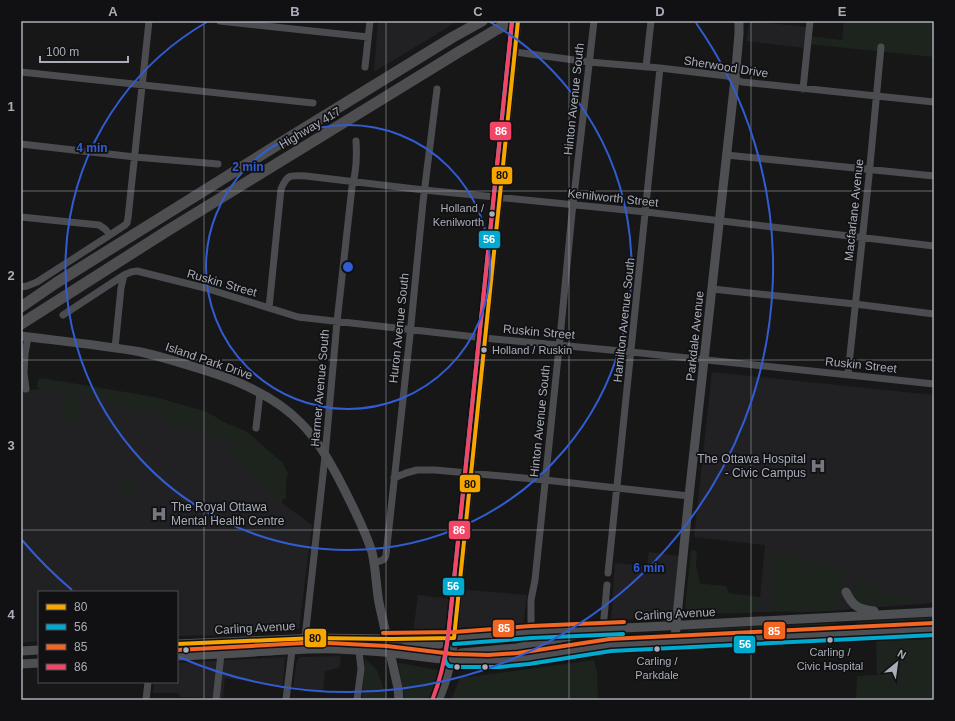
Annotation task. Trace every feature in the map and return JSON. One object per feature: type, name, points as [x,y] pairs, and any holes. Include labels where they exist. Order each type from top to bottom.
[{"type":"highway","points":[[453,37],[476,21]]},
{"type":"highway","points":[[21,307],[56,283],[282,142],[453,37],[482,21]]},
{"type":"highway","name":"Highway 417","points":[[21,324],[167,230],[457,53],[513,22]]},
{"type":"highway","points":[[21,297],[56,283]]},
{"type":"main road","name":"Parkdale Avenue","points":[[676,642],[676,626],[689,496],[735,79],[739,21]]},
{"type":"main road","name":"Parkdale Avenue","points":[[739,34],[743,21]]},
{"type":"main road","name":"Island Park Drive","points":[[25,336],[115,348],[190,365],[236,381],[260,392],[296,418],[310,432],[338,477],[362,526],[370,548],[374,563],[379,602],[377,613],[383,639],[390,653],[398,688],[398,700]]},
{"type":"main road","points":[[846,592],[852,603],[862,609],[902,614]]},
{"type":"main road","name":"Carling Avenue","points":[[178,644],[305,638],[454,638],[532,632],[934,612]]},
{"type":"main road","points":[[451,660],[455,656],[462,653],[517,648],[603,629]]},
{"type":"main road","name":"Carling Avenue","points":[[178,656],[320,649],[359,650],[475,662],[504,661],[589,648],[676,642],[934,629]]},
{"type":"main road","points":[[390,653],[404,648],[437,646],[454,638]]},
{"type":"main road","points":[[438,700],[447,679],[454,638]]},
{"type":"main road","points":[[233,641],[233,653]]},
{"type":"main road","points":[[21,651],[38,650]]},
{"type":"main road","points":[[21,664],[38,663]]},
{"type":"street","points":[[21,286],[27,286],[37,282],[125,225],[128,220],[150,21]]},
{"type":"street","points":[[220,21],[368,37]]},
{"type":"street","points":[[366,67],[370,21]]},
{"type":"street","name":"Hinton Avenue South","points":[[532,632],[531,598],[535,580],[573,205],[594,21]]},
{"type":"street","points":[[646,67],[651,21]]},
{"type":"street","points":[[803,89],[810,21]]},
{"type":"street","points":[[454,638],[515,52],[513,22]]},
{"type":"street","name":"Macfarlane Avenue","points":[[848,374],[870,170],[881,47]]},
{"type":"street","name":"Sherwood Drive","points":[[515,52],[589,62],[727,76],[742,82],[934,102]]},
{"type":"street","name":"Hamilton Avenue South","points":[[608,573],[660,68]]},
{"type":"street","points":[[21,72],[313,103]]},
{"type":"street","name":"Huron Avenue South","points":[[374,563],[386,557],[424,190],[436,89]]},
{"type":"street","name":"Harmer Avenue South","points":[[305,638],[325,456],[337,322],[356,160],[356,141]]},
{"type":"street","points":[[21,144],[218,164]]},
{"type":"street","points":[[726,155],[934,176]]},
{"type":"street","name":"Kenilworth Street","points":[[269,308],[281,189],[286,178],[290,176],[306,176],[424,190],[646,212],[934,246]]},
{"type":"street","points":[[21,217],[99,225],[110,235]]},
{"type":"street","name":"Ruskin Street","points":[[63,315],[124,275],[137,271],[205,288],[298,318],[934,384]]},
{"type":"street","points":[[115,348],[121,288],[124,275]]},
{"type":"street","points":[[712,290],[856,304],[934,314]]},
{"type":"street","points":[[25,336],[24,373],[26,389]]},
{"type":"street","points":[[256,428],[260,392]]},
{"type":"street","points":[[394,478],[417,470],[435,470],[545,480],[689,496]]},
{"type":"street","points":[[603,629],[607,584]]},
{"type":"street","points":[[286,700],[292,650]]},
{"type":"street","points":[[357,700],[361,669],[359,650]]},
{"type":"street","points":[[216,700],[221,654]]},
{"type":"street","points":[[146,700],[148,683]]},
{"type":"shaded area","points":[[378,21],[458,21],[374,72]]},
{"type":"shaded area","points":[[750,21],[807,27],[805,48],[746,41]]},
{"type":"shaded area","points":[[844,21],[934,21],[934,57],[808,44],[808,36],[842,40]]},
{"type":"shaded area","name":"The Ottawa Hospital - Civic Campus","points":[[712,372],[934,395],[934,603],[829,611],[693,613],[760,598],[765,545],[694,537]]},
{"type":"shaded area","points":[[42,378],[155,397],[207,412],[226,423],[246,431],[282,462],[288,473],[286,498],[279,500],[276,498],[262,480],[251,474],[243,467],[240,459],[232,452],[232,444],[222,438],[187,425],[174,427],[168,423],[163,416],[141,409],[118,408],[101,397],[90,396],[79,391],[40,389],[37,387],[38,380]]},
{"type":"shaded area","name":"The Royal Ottawa Mental Health Centre","points":[[56,387],[175,405],[284,471],[282,503],[312,525],[299,629],[249,631],[228,635],[178,636],[178,591],[38,591],[38,641],[21,643],[21,391]]},
{"type":"shaded area","points":[[67,392],[82,396],[76,425],[61,422]]},
{"type":"shaded area","points":[[122,477],[134,479],[133,491],[121,490]]},
{"type":"shaded area","points":[[692,550],[697,551],[696,565],[700,583],[726,586],[729,593],[759,597],[762,605],[757,611],[751,613],[690,614],[687,612],[685,608]]},
{"type":"shaded area","points":[[649,552],[679,556],[673,616],[655,619],[611,620],[615,563],[647,566]]},
{"type":"shaded area","points":[[779,553],[842,571],[843,574],[839,605],[833,611],[775,611],[772,608],[770,599],[771,584],[776,557]]},
{"type":"shaded area","points":[[858,578],[878,589],[918,603],[863,605],[858,601],[853,592]]},
{"type":"shaded area","points":[[468,590],[527,595],[523,627],[467,631],[413,632],[418,595],[451,599]]},
{"type":"shaded area","points":[[934,617],[934,624],[886,626],[858,624],[858,622]]},
{"type":"shaded area","points":[[837,623],[820,626],[728,634],[687,634],[688,630]]},
{"type":"shaded area","points":[[934,639],[934,700],[856,700],[857,676],[877,675],[876,641]]},
{"type":"shaded area","points":[[341,656],[340,665],[338,668],[325,671],[323,691],[293,687],[297,660],[300,657]]},
{"type":"shaded area","points":[[285,657],[283,686],[225,678],[223,698],[180,697],[179,693],[153,693],[154,683],[178,683],[178,663]]},
{"type":"shaded area","points":[[365,659],[377,670],[388,700],[362,700]]},
{"type":"shaded area","points":[[594,660],[597,671],[598,700],[451,700],[460,678]]},
{"type":"shaded area","points":[[398,663],[438,670],[437,681],[428,700],[405,700]]},
{"type":"transit line","name":"56","points":[[512,21],[445,659],[446,663],[449,666],[460,667],[499,667],[529,664],[611,651],[934,635]]},
{"type":"transit line","name":"86","points":[[433,698],[446,653],[448,637],[512,21]]},
{"type":"transit line","name":"80","points":[[454,638],[518,21]]},
{"type":"transit line","name":"85","points":[[383,633],[454,632],[531,626],[624,622]]},
{"type":"transit line","name":"85","points":[[178,650],[329,643],[387,646],[453,654],[488,655],[518,653],[610,639],[934,623]]},
{"type":"transit line","name":"56","points":[[454,644],[531,638],[623,634]]},
{"type":"transit line","name":"80","points":[[178,644],[315,638],[454,638]]},
{"type":"place","name":"Holland / Kenilworth","points":[[492,214]]},
{"type":"place","name":"Holland / Ruskin","points":[[484,350]]},
{"type":"place","name":"The Ottawa Hospital - Civic Campus","points":[[818,466]]},
{"type":"place","name":"The Royal Ottawa Mental Health Centre","points":[[159,514]]},
{"type":"place","name":"Carling / Civic Hospital","points":[[830,640]]},
{"type":"place","name":"Carling / Parkdale","points":[[657,649]]}]
